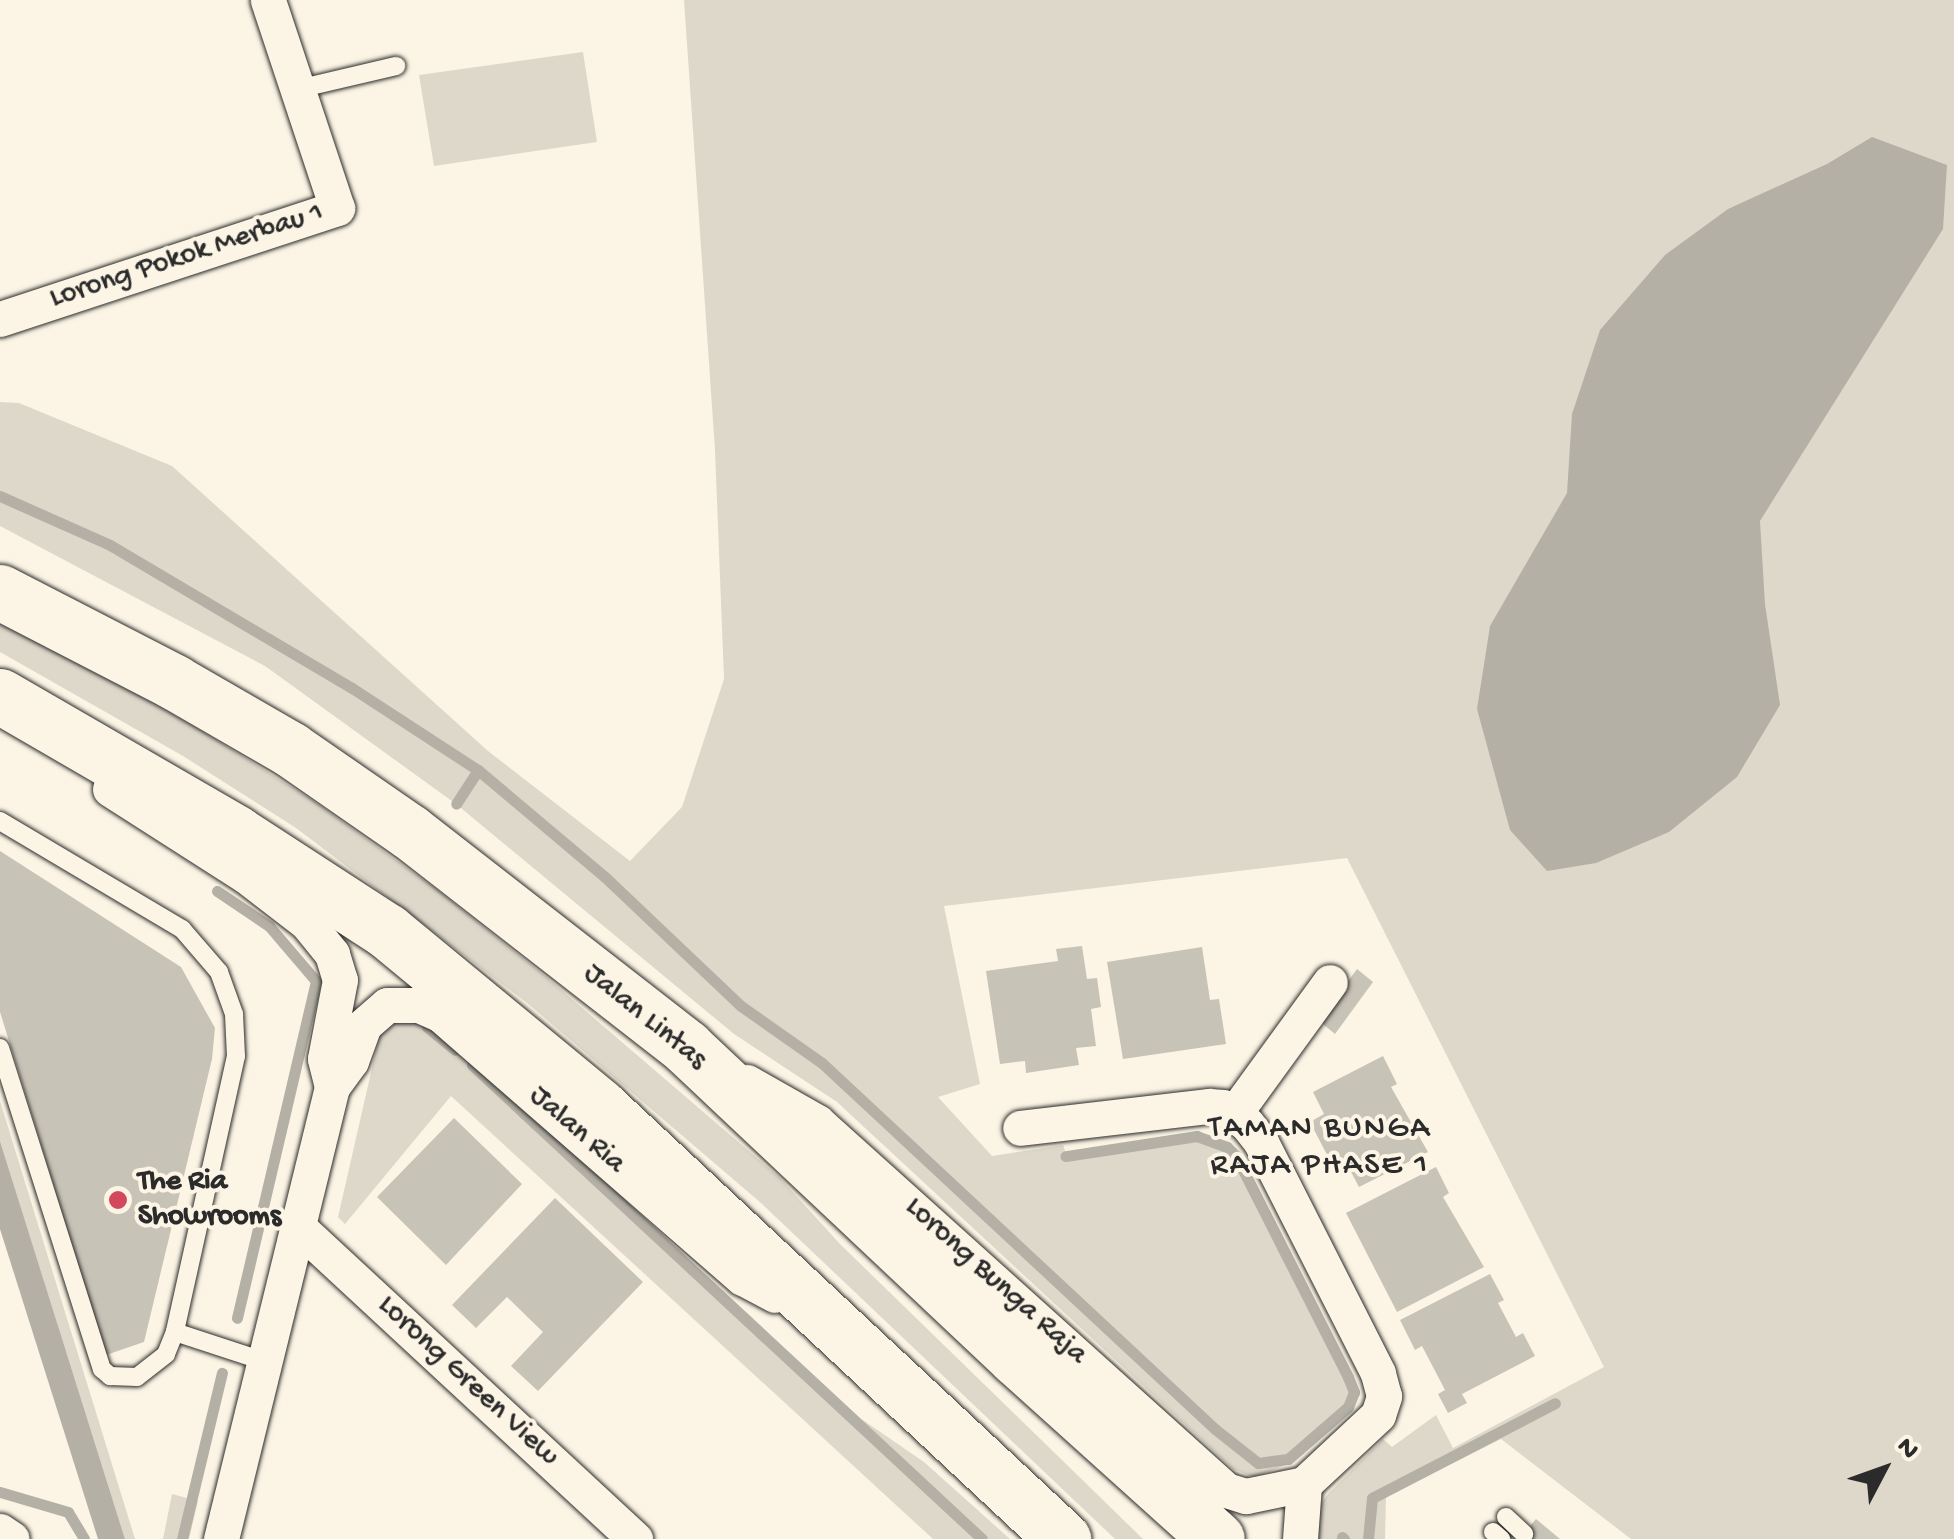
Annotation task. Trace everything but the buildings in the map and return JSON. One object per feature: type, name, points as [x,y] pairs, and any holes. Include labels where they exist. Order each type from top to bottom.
[{"type":"highway","name":"Jalan Lintas","points":[[0,592],[174,682],[290,748],[410,832],[686,1047],[1016,1358],[1217,1539]]},
{"type":"highway","points":[[0,696],[236,832],[386,931],[599,1106],[1064,1539]]},
{"type":"highway","points":[[1016,1358],[1044,1430],[1162,1539]]},
{"type":"street","name":"Lorong Pokok Merbau 1","points":[[0,319],[337,208],[268,0]]},
{"type":"street","name":"Jalan Ria","points":[[58,726],[96,780],[246,876],[307,923],[332,954],[340,980],[326,1059],[332,1087]]},
{"type":"street","points":[[1234,1114],[1330,982]]},
{"type":"street","name":"Jalan Ria","points":[[221,1539],[332,1087],[350,1062],[364,1025],[387,1006],[419,1005],[442,1015],[743,1278],[841,1332]]},
{"type":"street","name":"Lorong Bunga Raja","points":[[686,1047],[818,1122],[1226,1490],[1246,1496],[1304,1484]]},
{"type":"street","points":[[1020,1128],[1209,1106],[1234,1114],[1261,1142],[1364,1344],[1384,1396],[1370,1424],[1304,1484],[1300,1539]]},
{"type":"street","name":"Lorong Green View","points":[[297,1226],[635,1539]]},
{"type":"street","points":[[0,1531],[12,1539]]},
{"type":"lane","points":[[298,89],[396,66]]},
{"type":"lane","points":[[0,821],[182,929],[219,972],[234,1014],[236,1056],[175,1332],[166,1354],[137,1377],[110,1376],[102,1369],[0,1048]]},
{"type":"lane","points":[[175,1332],[266,1362]]},
{"type":"lane","points":[[1500,1530],[1524,1534]]},
{"type":"shaded area","points":[[684,0],[1954,0],[1954,1539],[1631,1539],[1501,1439],[1386,1497],[1385,1539],[1311,1539],[1319,1506],[1383,1439],[1392,1447],[1436,1415],[1453,1448],[1604,1367],[1347,858],[944,906],[980,1084],[938,1097],[992,1156],[1063,1145],[1067,1156],[1197,1136],[1217,1140],[1236,1156],[1354,1392],[1348,1407],[1288,1459],[1289,1464],[1253,1477],[1233,1469],[837,1102],[734,1034],[456,804],[265,666],[0,526],[0,402],[19,403],[172,466],[488,751],[630,861],[682,807],[724,679],[715,450]]},
{"type":"shaded area","points":[[583,52],[597,142],[434,166],[419,75]]},
{"type":"shaded area","points":[[1872,137],[1947,165],[1943,229],[1760,521],[1765,604],[1780,705],[1737,777],[1669,832],[1596,863],[1547,871],[1510,830],[1477,709],[1490,626],[1567,493],[1572,414],[1600,330],[1665,255],[1728,209],[1827,164]]},
{"type":"shaded area","points":[[0,616],[199,729],[312,800],[436,889],[545,976],[779,1177],[840,1244],[1143,1539],[1115,1539],[761,1203],[526,1002],[296,828],[183,756],[0,652]]},
{"type":"shaded area","points":[[418,1020],[451,1039],[860,1418],[924,1462],[1010,1539],[933,1539],[451,1096],[345,1224],[338,1217],[380,1033],[393,1022]]},
{"type":"shaded area","points":[[0,1101],[135,1539],[125,1539],[0,1141]]},
{"type":"shaded area","points":[[0,1141],[125,1539],[98,1539],[0,1229]]},
{"type":"shaded area","points":[[172,1494],[198,1501],[189,1539],[163,1539]]},
{"type":"waterway","points":[[0,496],[110,545],[352,688],[478,770],[456,804]]},
{"type":"waterway","points":[[478,770],[605,877],[741,1006],[822,1063],[1215,1429],[1258,1463],[1288,1459],[1348,1407],[1354,1392],[1348,1377],[1236,1156],[1227,1147],[1197,1136],[1066,1156]]},
{"type":"waterway","points":[[217,891],[269,926],[316,981],[237,1318]]},
{"type":"waterway","points":[[427,1027],[455,1050]]},
{"type":"waterway","points":[[472,1065],[982,1539]]},
{"type":"waterway","points":[[182,1539],[222,1373]]},
{"type":"waterway","points":[[1368,1539],[1372,1498],[1555,1403]]},
{"type":"waterway","points":[[0,1492],[68,1512],[84,1539]]},
{"type":"place","name":"The Ria Showrooms","points":[[118,1200]]},
{"type":"district","name":"TAMAN BUNGA RAJA PHASE 1","points":[[1320,1148]]}]
